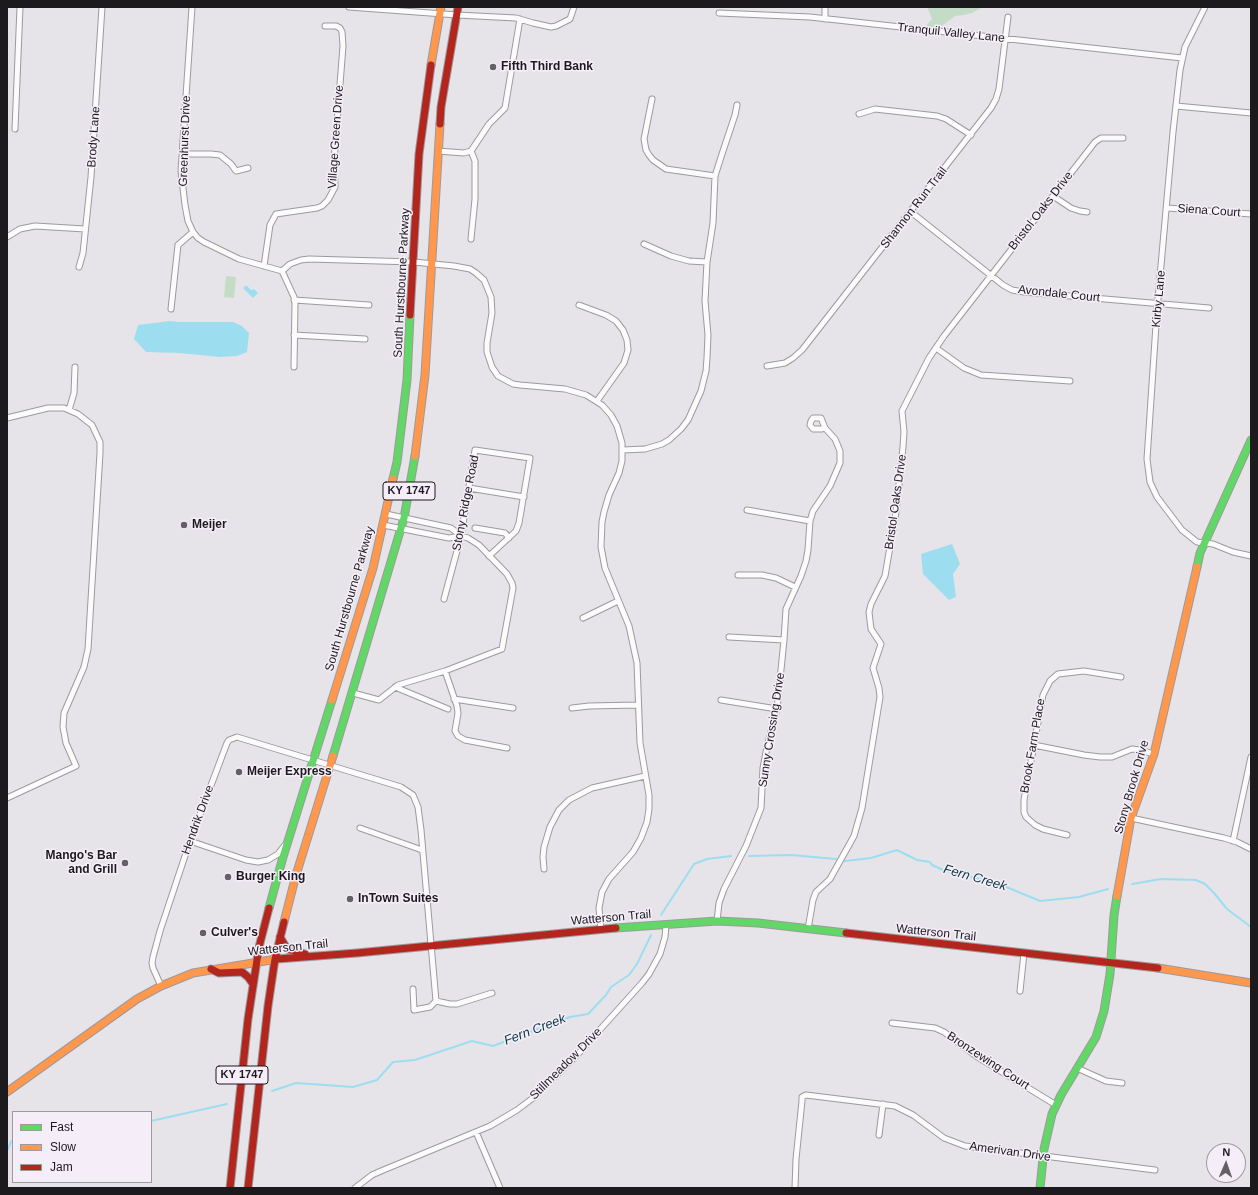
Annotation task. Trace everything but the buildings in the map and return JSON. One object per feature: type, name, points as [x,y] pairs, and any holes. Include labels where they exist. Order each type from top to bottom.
[{"type":"main road","name":"KY 1747","points":[[248,1188],[268,1006],[280,937],[296,875],[354,693],[404,518],[417,445],[425,375],[441,107],[458,7]]},
{"type":"main road","name":"South Hurstbourne Parkway","points":[[230,1188],[248,1019],[256,962],[261,939],[288,841],[373,568],[397,462],[408,380],[419,154],[427,84],[440,10]]},
{"type":"main road","name":"Stony Brook Drive","points":[[1040,1188],[1048,1127],[1056,1105],[1096,1037],[1104,1012],[1111,962],[1114,915],[1131,818],[1154,754],[1200,554],[1251,440]]},
{"type":"main road","name":"Watterson Trail","points":[[7,1092],[127,1006],[161,986],[184,976],[211,969],[275,959],[431,946],[601,929],[717,921],[758,923],[1111,962],[1251,983]]},
{"type":"main road","points":[[280,937],[287,949],[317,956]]},
{"type":"main road","points":[[211,969],[219,973],[242,972],[253,984]]},
{"type":"street","points":[[15,129],[20,7]]},
{"type":"street","name":"Brody Lane","points":[[79,267],[83,253],[91,177],[102,7]]},
{"type":"street","name":"Greenhurst Drive","points":[[192,7],[181,171],[182,188],[188,221],[193,232]]},
{"type":"street","points":[[349,7],[440,10],[457,15],[516,18],[551,26],[556,26],[570,19],[574,7]]},
{"type":"street","points":[[825,7],[825,19]]},
{"type":"street","name":"Kirby Lane","points":[[1205,7],[1185,47],[1180,70],[1146,452],[1148,474],[1153,490],[1166,511],[1178,526],[1197,542],[1213,544],[1233,552],[1251,556]]},
{"type":"street","name":"Tranquil Valley Lane","points":[[719,13],[781,15],[825,19],[1182,58]]},
{"type":"street","name":"Shannon Run Trail","points":[[767,366],[785,363],[798,354],[911,212],[991,108],[999,89],[1008,17]]},
{"type":"street","points":[[438,150],[464,153],[471,152],[489,124],[505,108],[520,19]]},
{"type":"street","name":"Village Green Drive","points":[[264,266],[270,225],[276,214],[322,206],[332,196],[335,187],[334,161],[343,46],[342,32],[340,28],[336,26],[325,26]]},
{"type":"street","points":[[652,99],[644,139],[646,150],[649,155],[656,163],[666,169],[715,176]]},
{"type":"street","points":[[623,450],[645,449],[662,444],[669,440],[688,420],[698,400],[704,380],[707,358],[707,262],[713,223],[715,176],[737,105]]},
{"type":"street","points":[[1176,106],[1251,113]]},
{"type":"street","points":[[859,114],[875,109],[937,116],[946,119],[971,135]]},
{"type":"street","name":"Bristol Oaks Drive","points":[[808,929],[816,892],[830,879],[854,836],[862,808],[880,697],[873,668],[881,644],[871,629],[869,612],[871,604],[885,576],[896,512],[904,447],[902,411],[929,358],[936,348],[1095,142],[1101,138],[1123,138]]},
{"type":"street","points":[[471,152],[476,161],[475,199],[471,239]]},
{"type":"street","points":[[182,154],[211,154],[220,156],[231,164],[236,171],[248,168]]},
{"type":"street","points":[[1053,196],[1071,208],[1087,212]]},
{"type":"street","name":"Siena Court","points":[[1167,208],[1251,214]]},
{"type":"street","name":"Avondale Court","points":[[911,212],[1009,288],[1024,292],[1209,308]]},
{"type":"street","points":[[7,237],[20,229],[35,226],[85,229]]},
{"type":"street","points":[[171,309],[178,245],[193,232],[198,238],[210,245],[239,258],[282,271]]},
{"type":"street","points":[[644,244],[671,256],[707,262]]},
{"type":"street","points":[[282,271],[290,264],[301,260],[309,260],[414,262],[462,267],[476,273],[484,280],[490,291],[492,313],[487,352],[492,367],[498,376],[513,384],[575,391],[586,395],[597,401],[611,415],[617,426],[623,450],[622,461],[604,512],[601,540],[605,568],[629,626],[637,663],[637,705],[640,743],[649,809],[645,830],[633,852],[609,879],[602,892],[599,908],[601,929]]},
{"type":"street","points":[[282,271],[294,300],[294,367]]},
{"type":"street","points":[[294,300],[369,305]]},
{"type":"street","points":[[580,305],[606,315],[616,321],[623,330],[627,340],[628,350],[624,363],[597,401]]},
{"type":"street","points":[[294,335],[364,339]]},
{"type":"street","points":[[936,348],[964,368],[982,375],[1070,381]]},
{"type":"street","points":[[69,410],[74,393],[74,367]]},
{"type":"street","points":[[7,418],[48,408],[64,408],[78,414],[92,425],[100,442],[88,649],[84,667],[64,713],[63,727],[66,743],[76,766],[7,798]]},
{"type":"street","name":"Sunny Crossing Drive","points":[[717,921],[719,903],[724,889],[746,846],[761,808],[766,754],[777,709],[786,609],[806,561],[810,521],[817,504],[835,476],[840,463],[839,446],[825,428]]},
{"type":"street","name":"Stony Ridge Road","points":[[444,599],[461,536],[474,450],[530,458],[519,523],[516,530],[509,538],[489,556]]},
{"type":"street","points":[[469,488],[524,497]]},
{"type":"street","points":[[747,510],[810,521]]},
{"type":"street","points":[[354,693],[379,700],[398,685],[445,671],[502,649],[512,588],[510,579],[479,545],[468,538],[461,536],[451,528],[386,514]]},
{"type":"street","points":[[383,526],[449,538],[461,536]]},
{"type":"street","points":[[475,528],[505,533],[509,538]]},
{"type":"street","points":[[738,575],[762,575],[780,580],[795,587]]},
{"type":"street","points":[[583,618],[618,601]]},
{"type":"street","points":[[729,637],[784,640]]},
{"type":"street","points":[[445,671],[458,713],[455,731],[458,736],[465,740],[507,748]]},
{"type":"street","name":"Brook Farm Place","points":[[1067,835],[1043,829],[1035,825],[1026,817],[1024,812],[1024,800],[1043,695],[1050,681],[1058,674],[1084,671],[1121,677]]},
{"type":"street","points":[[394,687],[448,709]]},
{"type":"street","points":[[454,699],[513,708]]},
{"type":"street","points":[[721,700],[777,709]]},
{"type":"street","points":[[572,708],[589,706],[637,705]]},
{"type":"street","name":"Hendrik Drive","points":[[161,986],[153,968],[153,956],[190,840],[227,743],[233,738],[240,738],[313,761]]},
{"type":"street","points":[[1034,745],[1100,757],[1112,757],[1132,749],[1154,754]]},
{"type":"street","points":[[1234,840],[1251,757]]},
{"type":"street","points":[[313,761],[401,787],[408,790],[413,795],[418,807],[436,1001]]},
{"type":"street","points":[[544,869],[544,848],[550,827],[559,810],[569,800],[592,788],[645,776]]},
{"type":"street","points":[[1131,818],[1234,840],[1251,849]]},
{"type":"street","points":[[360,828],[422,850]]},
{"type":"street","points":[[190,840],[246,860],[258,862],[268,860],[278,854],[288,841]]},
{"type":"street","name":"Stillmeadow Drive","points":[[355,1188],[381,1170],[476,1132],[502,1119],[530,1100],[558,1075],[578,1054],[649,974],[663,944],[666,925]]},
{"type":"street","points":[[1020,991],[1024,953]]},
{"type":"street","points":[[413,989],[414,1010],[430,1007],[436,1001]]},
{"type":"street","points":[[436,1001],[457,1004],[492,993]]},
{"type":"street","name":"Bronzewing Court","points":[[892,1023],[935,1028],[944,1032],[976,1056],[1056,1105]]},
{"type":"street","points":[[1077,1068],[1106,1081],[1122,1083]]},
{"type":"street","name":"Amerivan Drive","points":[[795,1188],[801,1108],[804,1095],[895,1106],[907,1111],[944,1138],[956,1143],[977,1148],[1155,1170]]},
{"type":"street","points":[[879,1135],[883,1104]]},
{"type":"street","points":[[476,1132],[500,1188]]},
{"type":"green space","points":[[927,7],[983,7],[972,13],[955,16],[939,28],[926,26],[932,19]]},
{"type":"green space","points":[[226,276],[236,277],[234,298],[224,297]]},
{"type":"water","points":[[246,285],[251,290],[254,289],[258,293],[253,298],[243,288]]},
{"type":"water","points":[[170,321],[233,322],[242,326],[249,333],[247,352],[237,356],[220,357],[179,353],[146,352],[134,339],[138,325]]},
{"type":"water","points":[[952,544],[960,564],[953,574],[956,597],[949,600],[923,574],[921,554]]},
{"type":"waterway","name":"Fern Creek","points":[[845,861],[871,858],[897,850],[917,860],[930,862],[932,865],[943,870],[1004,886],[1040,901],[1079,897],[1108,889]]},
{"type":"waterway","name":"Fern Creek","points":[[749,856],[791,855],[836,859]]},
{"type":"waterway","name":"Fern Creek","points":[[661,915],[694,864],[707,859],[731,856]]},
{"type":"waterway","name":"Fern Creek","points":[[1132,884],[1161,879],[1196,880],[1205,884],[1227,909],[1251,927]]},
{"type":"waterway","name":"Fern Creek","points":[[272,1091],[296,1083],[353,1087],[377,1080],[393,1062],[415,1060],[472,1041],[493,1046],[570,1017],[588,1014],[606,995],[611,987],[629,975],[637,964],[651,935]]},
{"type":"waterway","name":"Fern Creek","points":[[152,1121],[227,1104]]},
{"type":"waterway","name":"Fern Creek","points":[[7,1151],[12,1141]]},
{"type":"traffic: fast","points":[[393,479],[397,462],[407,380],[410,315]]},
{"type":"traffic: fast","points":[[1197,567],[1200,553],[1251,440]]},
{"type":"traffic: fast","points":[[333,756],[404,518],[415,456]]},
{"type":"traffic: fast","points":[[269,908],[283,857],[332,700]]},
{"type":"traffic: fast","points":[[1040,1188],[1044,1149],[1052,1114],[1061,1095],[1096,1037],[1104,1011],[1110,974],[1114,915],[1117,896]]},
{"type":"traffic: fast","points":[[616,928],[717,921],[758,923],[846,933]]},
{"type":"traffic: slow","points":[[431,65],[441,7]]},
{"type":"traffic: slow","points":[[415,456],[425,375],[440,124]]},
{"type":"traffic: slow","points":[[332,700],[373,568],[393,479]]},
{"type":"traffic: slow","points":[[1117,896],[1131,818],[1154,754],[1197,567]]},
{"type":"traffic: slow","points":[[284,922],[296,875],[333,756]]},
{"type":"traffic: slow","points":[[7,1092],[137,999],[161,986],[193,973],[277,959]]},
{"type":"traffic: slow","points":[[1158,968],[1251,983]]},
{"type":"traffic: jam","points":[[440,124],[441,107],[458,7]]},
{"type":"traffic: jam","points":[[410,315],[419,154],[431,65]]},
{"type":"traffic: jam","points":[[230,1188],[248,1019],[259,947],[269,908]]},
{"type":"traffic: jam","points":[[248,1188],[268,1006],[275,959],[284,922]]},
{"type":"traffic: jam","points":[[277,959],[357,953],[616,928]]},
{"type":"traffic: jam","points":[[846,933],[1158,968]]},
{"type":"traffic: jam","points":[[280,937],[287,949],[305,954]]},
{"type":"traffic: jam","points":[[211,969],[219,973],[242,972],[253,984]]},
{"type":"place","name":"Fifth Third Bank","points":[[493,67]]},
{"type":"place","name":"Meijer","points":[[184,525]]},
{"type":"place","name":"Meijer Express","points":[[239,772]]},
{"type":"place","name":"Mango's Bar and Grill","points":[[125,863]]},
{"type":"place","name":"Burger King","points":[[228,877]]},
{"type":"place","name":"InTown Suites","points":[[350,899]]},
{"type":"place","name":"Culver's","points":[[203,933]]}]
